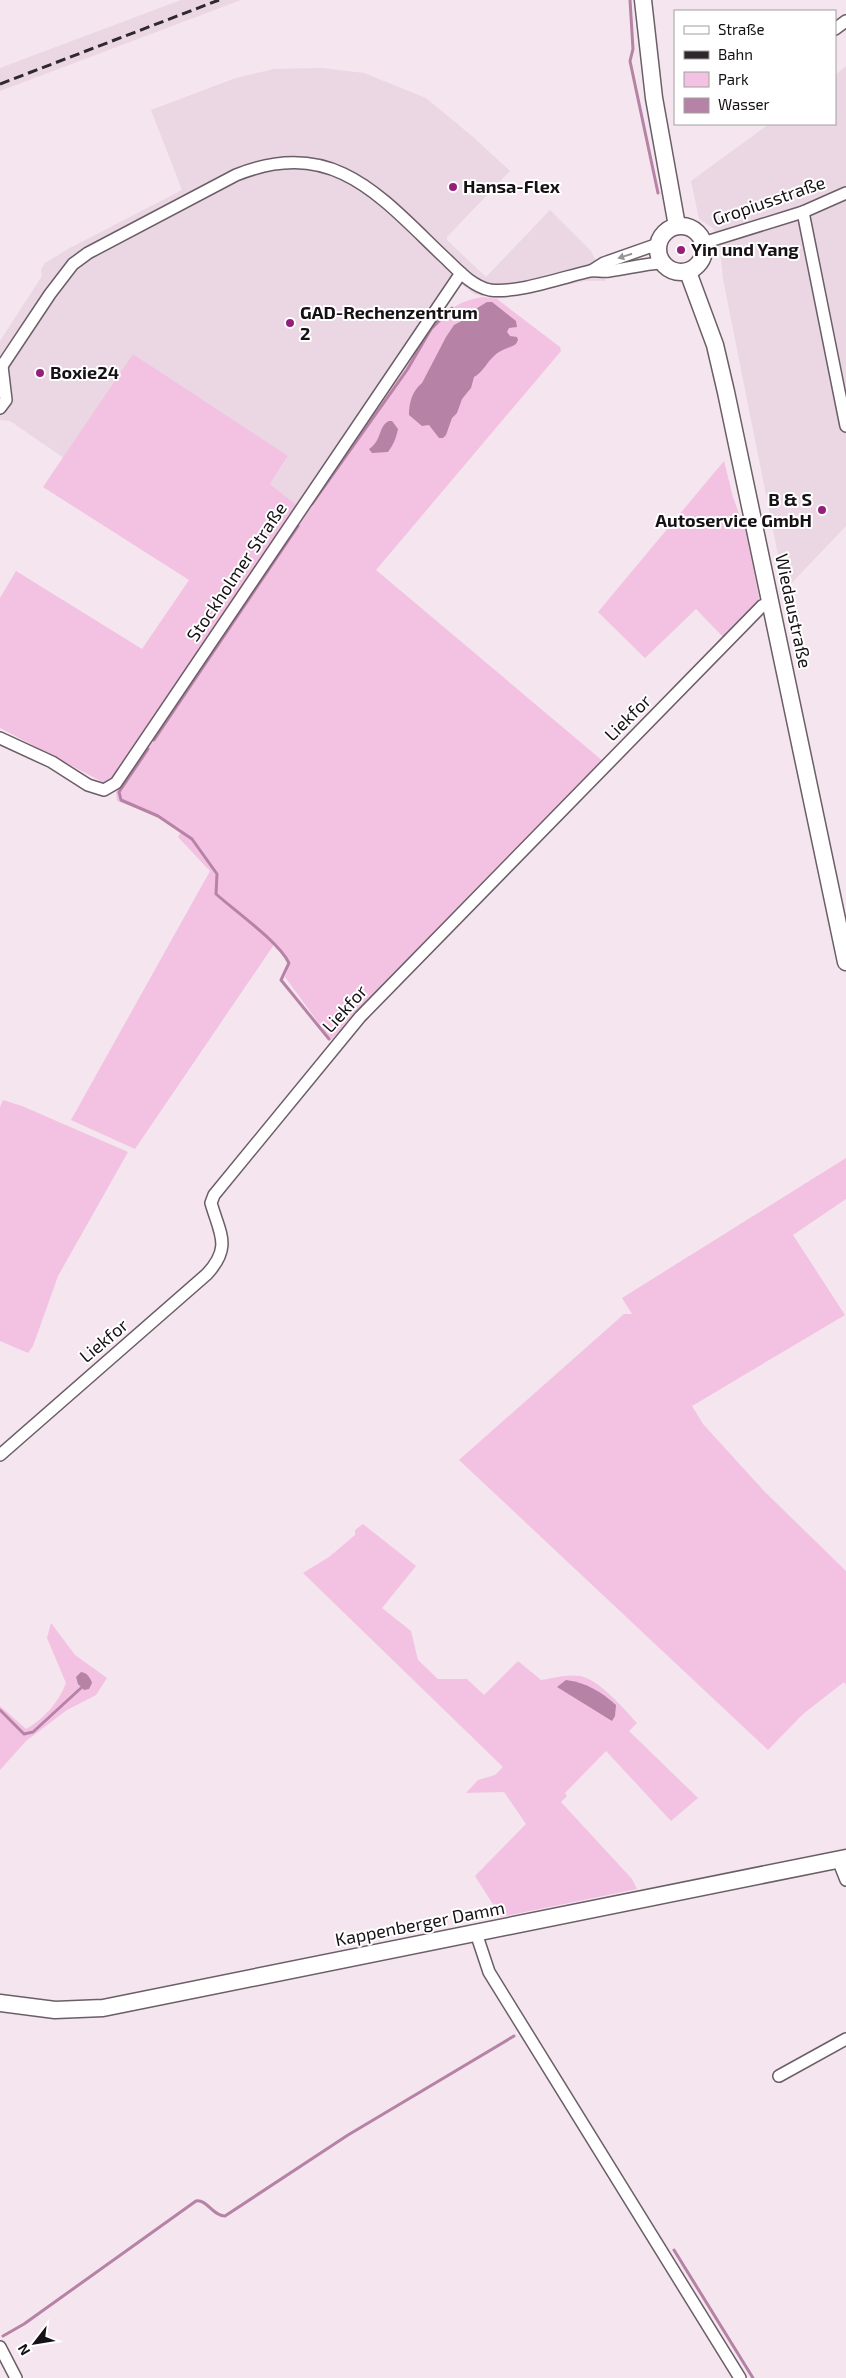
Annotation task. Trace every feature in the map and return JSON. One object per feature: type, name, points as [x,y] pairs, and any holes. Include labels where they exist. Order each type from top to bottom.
[{"type":"main road","points":[[643,0],[654,98],[676,226]]},
{"type":"main road","points":[[676,226],[696,231],[703,243],[704,250],[700,263],[688,272],[673,272],[661,262],[658,255],[658,244],[663,234],[676,226]]},
{"type":"main road","name":"Wiedaustraße","points":[[688,272],[715,345],[846,962]]},
{"type":"main road","name":"Kappenberger Damm","points":[[0,2003],[55,2010],[103,2008],[842,1859]]},
{"type":"street","points":[[0,408],[6,400],[1,367],[61,278],[88,253],[236,175],[255,167],[276,163],[306,163],[344,173],[359,180],[380,196],[476,285],[497,290],[513,289],[593,270],[607,271],[661,262]]},
{"type":"street","name":"Gropiusstraße","points":[[703,243],[803,212],[846,193]]},
{"type":"street","points":[[803,212],[846,426]]},
{"type":"street","points":[[593,270],[604,263],[658,244]]},
{"type":"street","name":"Stockholmer Straße","points":[[0,738],[52,762],[93,786],[104,790],[116,783],[461,273]]},
{"type":"street","name":"Liekfor","points":[[0,1455],[207,1274],[222,1254],[223,1243],[211,1203],[214,1195],[335,1044],[762,606],[770,602]]},
{"type":"street","points":[[842,1859],[846,1880]]},
{"type":"street","points":[[476,1933],[489,1972],[740,2378]]},
{"type":"street","points":[[779,2076],[846,2039]]},
{"type":"street","points":[[0,2347],[16,2378]]},
{"type":"shaded area","points":[[181,0],[241,0],[0,91],[0,68]]},
{"type":"shaded area","points":[[846,66],[846,526],[785,590],[723,279],[720,248],[713,228],[699,219],[691,181],[768,125],[836,125],[836,74]]},
{"type":"shaded area","points":[[322,68],[364,73],[426,98],[510,171],[447,237],[447,240],[486,277],[550,210],[591,251],[606,281],[585,281],[497,299],[474,294],[453,278],[298,506],[270,484],[288,457],[133,354],[64,458],[10,421],[0,420],[0,341],[42,276],[41,270],[45,263],[68,249],[182,190],[151,110],[236,78],[274,69]]},
{"type":"green space","points":[[482,297],[497,299],[560,347],[561,351],[376,570],[604,762],[331,1040],[285,977],[291,962],[275,943],[135,1149],[71,1120],[210,871],[178,837],[182,830],[157,816],[117,801],[116,792],[427,331],[446,312],[462,303]]},
{"type":"green space","points":[[133,354],[288,456],[270,484],[298,506],[110,786],[0,728],[0,598],[16,571],[142,649],[189,580],[43,487]]},
{"type":"green space","points":[[724,461],[733,497],[746,533],[760,602],[725,639],[696,609],[645,658],[598,612]]},
{"type":"green space","points":[[3,1100],[22,1106],[128,1152],[58,1276],[33,1346],[28,1353],[0,1341],[0,1107]]},
{"type":"green space","points":[[846,1158],[846,1199],[793,1235],[845,1315],[692,1406],[703,1424],[764,1491],[846,1571],[846,1685],[844,1682],[803,1714],[768,1750],[459,1460],[624,1314],[632,1314],[622,1298]]},
{"type":"green space","points":[[363,1524],[416,1566],[382,1608],[411,1631],[418,1660],[438,1679],[467,1679],[484,1695],[518,1661],[541,1680],[560,1676],[580,1676],[588,1679],[596,1683],[625,1710],[637,1723],[629,1731],[698,1798],[671,1821],[606,1751],[565,1793],[567,1796],[561,1802],[632,1879],[637,1889],[501,1917],[475,1876],[526,1824],[504,1792],[466,1793],[478,1780],[495,1775],[503,1767],[303,1573],[329,1557],[355,1535],[355,1530]]},
{"type":"green space","points":[[51,1623],[75,1655],[107,1678],[96,1695],[67,1710],[26,1741],[0,1770],[0,1706],[26,1729],[50,1709],[66,1683],[47,1638]]},
{"type":"water","points":[[487,302],[492,302],[516,321],[517,327],[509,328],[507,332],[510,336],[517,337],[518,340],[516,344],[502,350],[492,358],[474,377],[471,388],[462,399],[446,435],[443,438],[439,438],[429,425],[422,426],[409,415],[412,398],[454,325],[467,318],[474,310]]},
{"type":"water","points":[[392,421],[398,429],[393,444],[388,452],[372,453],[369,449],[376,442],[383,426]]},
{"type":"water","points":[[81,1672],[87,1674],[92,1683],[89,1689],[84,1690],[78,1684],[76,1677]]},
{"type":"water","points":[[566,1680],[593,1688],[616,1705],[615,1716],[612,1721],[557,1687]]},
{"type":"waterway","points":[[630,0],[633,49],[630,61],[658,193]]},
{"type":"waterway","points":[[312,504],[407,370],[431,329],[452,308]]},
{"type":"waterway","points":[[154,740],[298,526]]},
{"type":"waterway","points":[[148,749],[119,792],[121,800],[158,816],[192,839],[217,874],[216,894],[267,936],[284,955],[289,963],[281,980],[329,1039]]},
{"type":"waterway","points":[[0,1710],[24,1734],[33,1732],[81,1688]]},
{"type":"waterway","points":[[3,2336],[24,2324],[196,2201],[203,2202],[217,2213],[225,2216],[348,2135],[514,2036]]},
{"type":"waterway","points":[[674,2250],[753,2378]]},
{"type":"railway","points":[[0,84],[219,0]]},
{"type":"place","name":"Hansa-Flex","points":[[453,187]]},
{"type":"place","name":"Yin und Yang","points":[[681,250]]},
{"type":"place","name":"GAD-Rechenzentrum 2","points":[[290,323]]},
{"type":"place","name":"Boxie24","points":[[40,373]]},
{"type":"place","name":"B & S Autoservice GmbH","points":[[822,510]]}]
